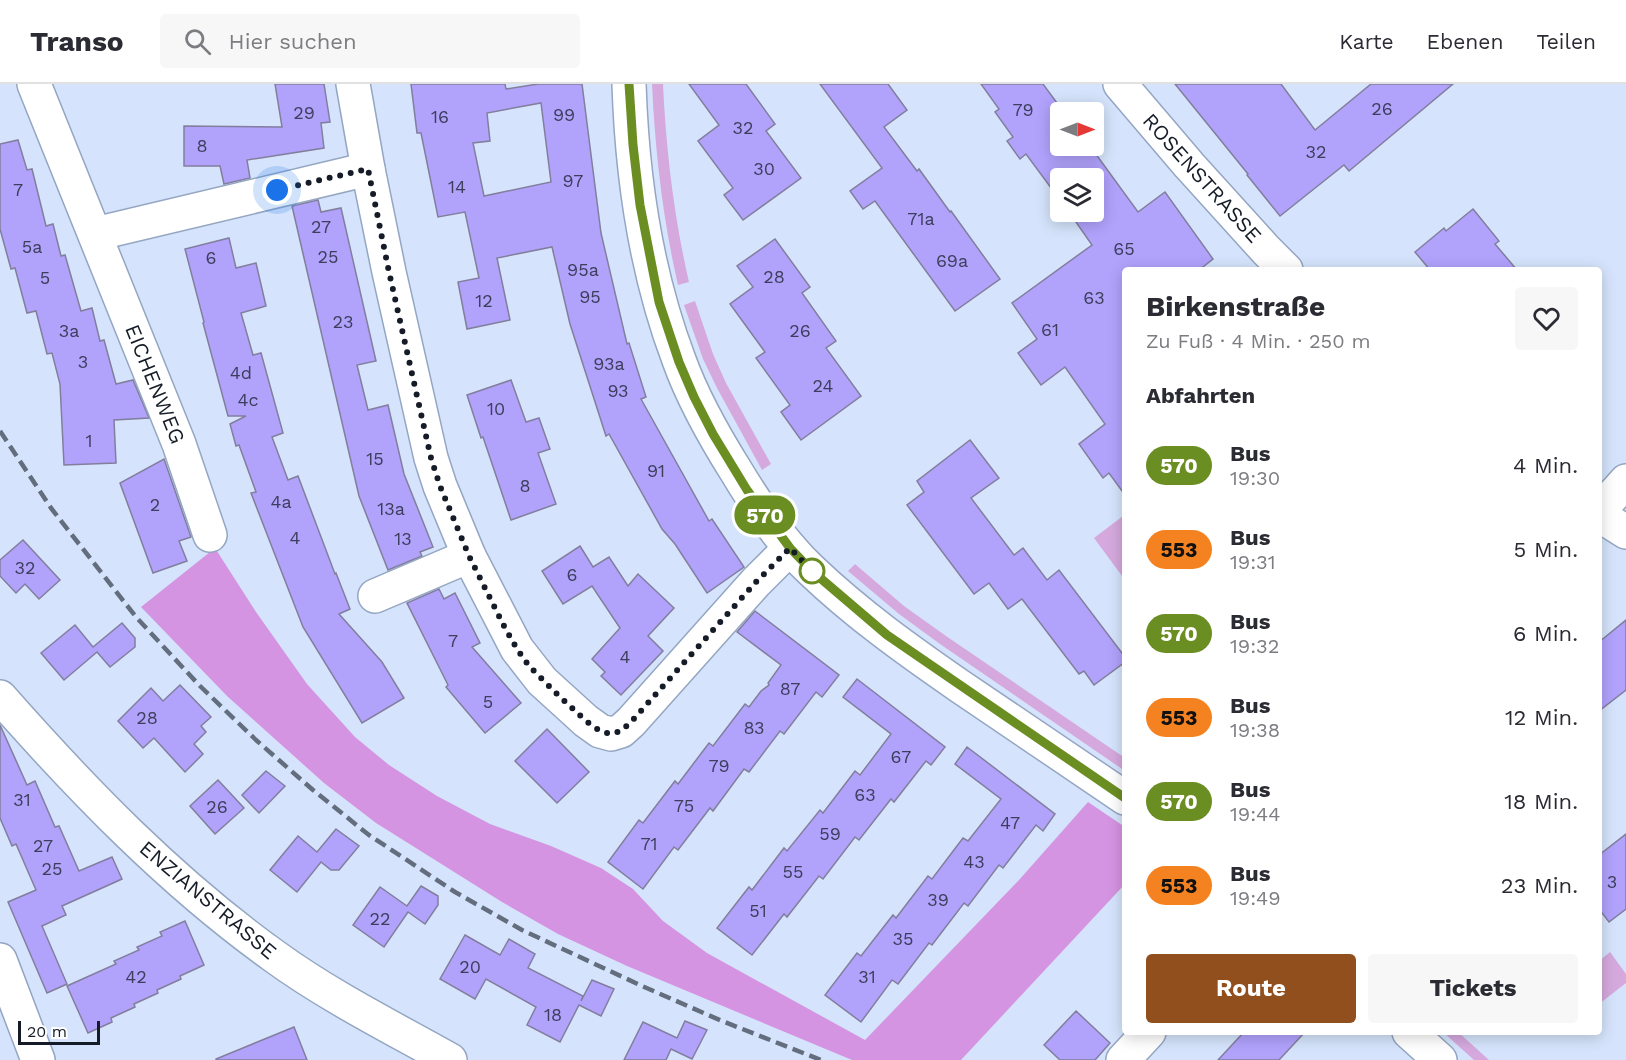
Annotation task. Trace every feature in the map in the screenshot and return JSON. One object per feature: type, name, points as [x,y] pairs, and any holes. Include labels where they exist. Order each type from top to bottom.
[{"type":"street","name":"EICHENWEG","points":[[34,84],[179,444],[210,535]]},
{"type":"street","points":[[353,84],[389,272],[431,458],[469,556],[517,649],[542,681],[600,731],[611,734],[621,731],[756,582],[790,548]]},
{"type":"street","points":[[629,84],[640,205],[659,302],[679,362],[694,397],[747,490],[790,548],[812,571],[887,635],[1122,796]]},
{"type":"street","name":"ROSENSTRASSE","points":[[1120,84],[1189,165],[1283,267]]},
{"type":"street","points":[[95,234],[368,169]]},
{"type":"street","points":[[1602,509],[1626,481]]},
{"type":"street","points":[[1602,515],[1626,532]]},
{"type":"street","points":[[375,596],[469,556]]},
{"type":"street","name":"ENZIANSTRASSE","points":[[0,697],[105,810],[163,867],[218,914],[275,957],[327,990],[450,1060]]},
{"type":"street","points":[[0,960],[39,1060]]},
{"type":"street","points":[[1123,1060],[1146,1035]]},
{"type":"street","points":[[1412,1035],[1435,1058]]},
{"type":"shaded area","points":[[652,84],[663,84],[672,183],[689,282],[678,285],[660,185]]},
{"type":"shaded area","points":[[695,301],[713,354],[726,383],[771,464],[762,470],[703,359],[684,305]]},
{"type":"shaded area","points":[[1122,517],[1122,576],[1094,538]]},
{"type":"shaded area","points":[[215,548],[256,612],[307,684],[355,737],[389,765],[437,796],[490,824],[551,846],[601,868],[633,889],[663,921],[707,953],[865,1040],[1019,880],[1088,802],[1122,825],[1122,887],[961,1060],[852,1060],[627,966],[558,934],[502,902],[376,823],[324,783],[227,696],[141,607]]},
{"type":"shaded area","points":[[855,564],[904,606],[1122,756],[1122,769],[940,644],[899,614],[848,571]]},
{"type":"shaded area","points":[[1610,952],[1626,974],[1626,983],[1602,1002],[1602,959]]},
{"type":"shaded area","points":[[1446,1035],[1461,1035],[1489,1060],[1474,1060]]},
{"type":"building","points":[[275,84],[324,84],[330,122],[321,123],[324,148],[247,160],[250,178],[224,184],[220,166],[184,166],[184,126],[282,127]]},
{"type":"building","points":[[411,84],[505,84],[506,89],[538,84],[582,84],[601,233],[627,344],[629,343],[646,397],[641,399],[709,521],[712,519],[744,567],[707,593],[675,544],[662,529],[609,434],[606,436],[570,324],[552,247],[497,258],[510,320],[467,329],[458,282],[479,278],[465,212],[438,217],[421,133],[417,133]],"holes":[[[541,103],[551,182],[484,196],[473,143],[490,141],[487,113]]]},
{"type":"building","points":[[689,84],[746,84],[775,124],[766,131],[801,178],[743,220],[724,195],[733,188],[698,141],[719,125]]},
{"type":"building","points":[[820,84],[888,84],[907,110],[884,127],[917,171],[919,169],[1000,279],[955,311],[875,201],[863,209],[850,191],[882,168]]},
{"type":"building","points":[[981,84],[1043,84],[1056,102],[1050,102],[1050,156],[1097,156],[1138,212],[1165,192],[1213,259],[1203,267],[1122,267],[1122,491],[1109,473],[1103,478],[1079,444],[1105,424],[1065,367],[1041,385],[1018,353],[1037,339],[1012,303],[1092,245],[1076,222],[1104,222],[1104,168],[1050,168],[1050,186],[1026,154],[1020,159],[1007,141],[1013,137],[995,112],[999,109]]},
{"type":"building","points":[[1175,84],[1281,84],[1315,130],[1371,84],[1453,84],[1349,171],[1344,165],[1280,216]]},
{"type":"building","points":[[18,140],[27,170],[32,169],[46,226],[53,224],[61,256],[65,255],[81,311],[92,308],[100,341],[104,340],[116,384],[133,380],[149,418],[114,420],[116,463],[64,465],[60,384],[52,353],[47,354],[36,311],[27,313],[15,268],[11,269],[0,229],[0,144]]},
{"type":"building","points":[[318,200],[321,212],[341,208],[376,361],[357,365],[368,410],[388,405],[404,474],[433,547],[420,552],[422,556],[388,570],[359,496],[292,206]]},
{"type":"building","points":[[1473,209],[1499,241],[1495,244],[1514,267],[1428,267],[1415,252],[1444,228],[1446,231]]},
{"type":"building","points":[[229,238],[236,268],[256,263],[266,306],[241,313],[253,355],[261,353],[283,433],[272,437],[288,480],[298,476],[350,609],[339,614],[382,662],[404,698],[362,723],[303,627],[251,493],[256,492],[239,445],[236,446],[230,424],[246,416],[228,416],[185,249]]},
{"type":"building","points":[[775,239],[810,287],[802,293],[836,341],[826,348],[861,396],[801,440],[781,412],[790,405],[756,358],[765,352],[730,304],[753,287],[737,266]]},
{"type":"building","points":[[511,380],[526,422],[539,418],[550,449],[538,453],[556,504],[511,520],[467,395]]},
{"type":"building","points":[[970,440],[999,478],[971,498],[1014,555],[1023,548],[1047,580],[1059,570],[1122,653],[1122,664],[1094,685],[1084,671],[1079,674],[1022,599],[1008,609],[989,583],[974,594],[907,505],[924,492],[917,481]]},
{"type":"building","points":[[164,459],[191,537],[179,541],[187,561],[153,573],[120,483]]},
{"type":"building","points":[[23,540],[60,580],[39,599],[25,584],[16,593],[0,576],[0,560]]},
{"type":"building","points":[[580,546],[593,567],[609,557],[628,586],[638,574],[674,608],[648,636],[663,651],[621,695],[601,676],[605,672],[592,659],[620,628],[592,586],[563,604],[542,571]]},
{"type":"building","points":[[439,589],[444,599],[455,593],[480,643],[472,647],[521,703],[485,733],[446,687],[448,685],[407,603]]},
{"type":"building","points":[[755,611],[839,675],[822,697],[816,692],[784,734],[780,731],[749,772],[744,769],[713,811],[710,808],[678,850],[674,847],[643,889],[608,862],[639,820],[643,823],[675,781],[678,784],[709,743],[713,746],[745,704],[749,707],[761,691],[769,685],[768,683],[781,665],[737,632]]},
{"type":"building","points":[[1626,620],[1626,690],[1602,709],[1602,640]]},
{"type":"building","points":[[122,623],[135,638],[135,647],[110,667],[97,652],[64,680],[41,653],[75,625],[93,647]]},
{"type":"building","points":[[857,679],[945,747],[931,765],[926,761],[894,802],[891,799],[859,840],[855,837],[823,879],[819,876],[787,917],[784,914],[752,955],[717,928],[749,887],[752,890],[784,848],[787,851],[820,810],[823,813],[855,771],[860,775],[891,734],[843,697]]},
{"type":"building","points":[[180,685],[211,717],[201,726],[206,732],[194,744],[203,754],[185,772],[154,738],[143,748],[118,721],[151,688],[163,701]]},
{"type":"building","points":[[0,725],[27,785],[35,781],[55,827],[59,826],[79,871],[112,857],[122,879],[62,906],[66,915],[42,926],[67,984],[47,993],[8,902],[36,890],[16,844],[12,846],[0,818]]},
{"type":"building","points":[[547,729],[589,772],[557,803],[515,761]]},
{"type":"building","points":[[967,747],[1055,814],[1043,831],[1036,825],[1003,868],[999,865],[968,906],[964,903],[932,945],[929,943],[898,984],[892,980],[861,1022],[825,995],[857,953],[861,956],[893,915],[896,918],[928,876],[932,879],[963,838],[968,841],[1001,799],[955,764]]},
{"type":"building","points":[[266,771],[285,786],[259,813],[242,795]]},
{"type":"building","points":[[218,780],[244,808],[215,834],[190,806]]},
{"type":"building","points":[[336,829],[359,846],[339,870],[331,870],[321,862],[297,892],[270,870],[298,836],[317,852]]},
{"type":"building","points":[[1626,834],[1626,909],[1609,922],[1602,913],[1602,853]]},
{"type":"building","points":[[421,886],[438,896],[438,905],[425,924],[408,912],[384,947],[353,925],[380,887],[407,906]]},
{"type":"building","points":[[185,921],[204,965],[157,990],[158,993],[134,1004],[135,1007],[111,1018],[112,1022],[88,1033],[67,986],[116,964],[114,961],[162,936],[160,932]]},
{"type":"building","points":[[465,935],[500,955],[509,939],[535,954],[528,968],[583,996],[581,1001],[592,980],[614,989],[601,1016],[579,1005],[560,1042],[527,1025],[536,1007],[486,979],[475,999],[440,979]]},
{"type":"building","points":[[1076,1011],[1110,1043],[1095,1060],[1060,1060],[1044,1045]]},
{"type":"building","points":[[685,1021],[707,1030],[692,1059],[671,1049],[666,1060],[624,1060],[643,1022],[677,1038]]},
{"type":"building","points":[[294,1027],[307,1060],[216,1060],[216,1059]]},
{"type":"building","points":[[1241,1035],[1302,1035],[1279,1060],[1218,1060]]},
{"type":"railway","points":[[0,431],[51,508],[136,617],[199,685],[256,740],[369,835],[455,892],[522,930],[722,1021],[821,1060]]},
{"type":"bus line","name":"570","points":[[629,84],[640,205],[659,302],[679,362],[694,397],[713,434],[747,490],[790,548],[812,571],[887,635],[1122,796]]},
{"type":"route","points":[[277,190],[368,169],[431,458],[440,486],[469,556],[517,649],[542,681],[600,731],[611,734],[621,731],[631,722],[756,582],[790,548],[812,571]]}]
